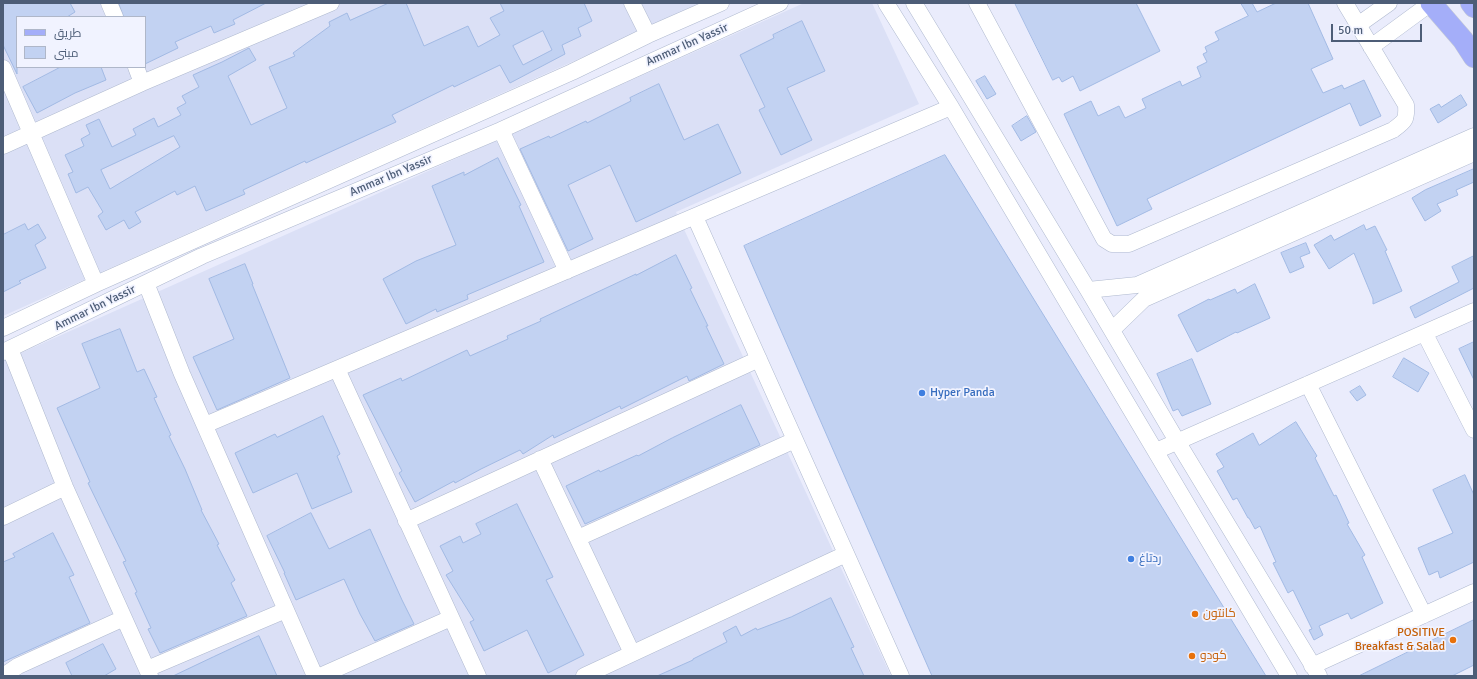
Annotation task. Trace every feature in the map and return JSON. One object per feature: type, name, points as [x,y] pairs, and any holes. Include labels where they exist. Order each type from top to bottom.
[{"type":"main road","points":[[1431,3],[1463,40],[1474,57]]},
{"type":"main road","points":[[1471,3],[1474,7]]},
{"type":"street","points":[[109,3],[115,16]]},
{"type":"street","points":[[3,146],[142,83],[331,3]]},
{"type":"street","points":[[632,3],[648,35]]},
{"type":"street","name":"Ammar Ibn Yassir","points":[[3,328],[96,284],[572,72],[648,35],[721,3]]},
{"type":"street","name":"Ammar Ibn Yassir","points":[[7,350],[202,256],[501,130],[780,3]]},
{"type":"street","points":[[886,3],[951,107],[1289,676]]},
{"type":"street","points":[[914,3],[1088,290],[1315,671],[1424,615],[1474,592]]},
{"type":"street","points":[[977,3],[1104,239],[1112,244],[1128,244],[1136,241],[1394,130],[1404,122],[1407,115],[1406,105],[1345,3]]},
{"type":"street","points":[[1358,25],[1389,3]]},
{"type":"street","points":[[1371,47],[1431,3]]},
{"type":"street","points":[[3,68],[96,284]]},
{"type":"street","points":[[136,68],[142,83]]},
{"type":"street","points":[[205,425],[951,107]]},
{"type":"street","points":[[501,130],[567,271]]},
{"type":"street","points":[[1088,290],[1137,285],[1474,136]]},
{"type":"street","points":[[1112,330],[1144,299],[1474,153]]},
{"type":"street","points":[[695,217],[901,676]]},
{"type":"street","points":[[146,283],[182,374],[315,676]]},
{"type":"street","points":[[1156,451],[1425,334],[1474,311]]},
{"type":"street","points":[[1425,334],[1474,430]]},
{"type":"street","points":[[7,350],[65,487],[149,672],[286,610]]},
{"type":"street","points":[[406,520],[759,359]]},
{"type":"street","points":[[337,369],[478,676]]},
{"type":"street","points":[[1308,384],[1424,615]]},
{"type":"street","points":[[578,538],[795,440]]},
{"type":"street","points":[[540,459],[632,654]]},
{"type":"street","points":[[3,517],[65,487]]},
{"type":"street","points":[[584,676],[846,554]]},
{"type":"street","points":[[3,676],[18,666],[124,618]]},
{"type":"street","points":[[320,676],[451,618]]},
{"type":"shaded area","points":[[3,3],[704,3],[3,316]]},
{"type":"shaded area","points":[[804,3],[872,3],[919,104],[676,212],[891,676],[3,676],[3,361]]},
{"type":"building","points":[[3,3],[70,3],[75,12],[69,16],[16,16],[17,74],[3,45]]},
{"type":"building","points":[[119,3],[266,3],[233,20],[235,24],[214,33],[211,26],[175,42],[178,48],[146,64],[146,16],[124,16]]},
{"type":"building","points":[[389,3],[406,3],[424,46],[468,26],[478,47],[500,35],[490,18],[504,11],[500,3],[584,3],[592,21],[578,28],[581,36],[562,45],[565,54],[510,83],[500,65],[454,87],[453,85],[392,115],[396,122],[306,163],[305,161],[243,190],[245,194],[206,211],[195,186],[177,195],[175,191],[135,212],[141,222],[129,229],[124,220],[106,230],[98,216],[103,212],[88,187],[76,193],[68,174],[73,172],[65,155],[84,146],[81,139],[90,134],[86,125],[99,119],[112,147],[136,135],[133,129],[154,118],[158,127],[181,115],[177,108],[186,103],[182,96],[199,87],[193,75],[249,48],[256,60],[228,76],[251,125],[287,108],[269,67],[295,56],[293,53],[330,26],[329,22],[347,13],[350,20]],"holes":[[[543,31],[552,50],[523,65],[513,46]],[[174,136],[180,147],[110,189],[101,170]]]},
{"type":"building","points":[[1015,3],[1136,3],[1160,51],[1080,91],[1073,76],[1062,82],[1059,77],[1053,80]]},
{"type":"building","points":[[1241,3],[1252,3],[1257,12],[1276,3],[1308,3],[1333,59],[1311,69],[1323,93],[1342,85],[1344,89],[1364,80],[1381,116],[1360,126],[1350,103],[1147,199],[1152,209],[1117,226],[1064,114],[1091,101],[1098,116],[1119,106],[1125,118],[1146,108],[1142,99],[1180,81],[1182,86],[1201,77],[1197,67],[1207,62],[1203,54],[1207,52],[1205,47],[1219,40],[1215,32],[1248,16]]},
{"type":"building","points":[[802,21],[825,71],[787,88],[812,140],[781,155],[759,110],[765,107],[740,55],[774,38],[773,35]]},
{"type":"building","points":[[59,68],[101,68],[106,80],[75,93],[37,113],[23,87]]},
{"type":"building","points":[[985,76],[996,94],[987,99],[976,81]]},
{"type":"building","points":[[659,84],[684,140],[718,124],[741,173],[636,222],[610,165],[568,185],[593,239],[568,251],[520,149],[549,136],[550,138],[586,121],[587,123],[631,101],[630,98]]},
{"type":"building","points":[[1461,95],[1467,105],[1438,123],[1430,109],[1439,104],[1441,107]]},
{"type":"building","points":[[1027,116],[1036,132],[1021,141],[1012,126]]},
{"type":"building","points":[[945,155],[1266,676],[932,676],[744,246]]},
{"type":"building","points":[[498,158],[521,205],[519,206],[544,262],[467,295],[468,299],[437,312],[436,309],[406,324],[383,279],[416,261],[456,245],[432,186],[464,172],[464,175]]},
{"type":"building","points":[[1474,169],[1474,182],[1456,190],[1458,195],[1437,204],[1441,211],[1425,221],[1412,198],[1425,190]]},
{"type":"building","points":[[25,224],[28,230],[38,224],[46,238],[35,245],[46,268],[19,281],[21,283],[3,292],[3,235]]},
{"type":"building","points":[[1364,225],[1366,230],[1375,226],[1387,250],[1385,251],[1402,291],[1373,304],[1373,299],[1354,253],[1329,269],[1314,245],[1331,235],[1334,240]]},
{"type":"building","points":[[1306,243],[1310,253],[1300,257],[1304,267],[1290,273],[1281,253]]},
{"type":"building","points":[[676,255],[692,288],[690,289],[724,364],[689,381],[687,376],[621,409],[620,406],[554,438],[553,435],[523,454],[520,450],[455,483],[454,481],[415,502],[399,473],[402,471],[363,395],[401,378],[402,381],[467,350],[470,356],[508,339],[507,336],[541,321],[540,319]]},
{"type":"building","points":[[1474,256],[1474,288],[1415,318],[1410,307],[1459,282],[1452,267]]},
{"type":"building","points":[[245,264],[290,378],[217,410],[193,357],[234,339],[209,279]]},
{"type":"building","points":[[1255,284],[1270,318],[1237,333],[1236,332],[1197,352],[1178,315],[1209,299],[1210,300],[1235,289],[1237,293]]},
{"type":"building","points":[[120,329],[137,372],[144,369],[157,397],[154,398],[171,435],[169,436],[185,469],[201,510],[219,544],[217,545],[235,580],[231,583],[247,616],[160,653],[148,629],[151,628],[123,562],[126,561],[88,483],[90,482],[57,408],[100,388],[82,344]]},
{"type":"building","points":[[1474,342],[1474,380],[1459,349]]},
{"type":"building","points":[[1404,358],[1429,373],[1418,392],[1393,377]]},
{"type":"building","points":[[1192,359],[1211,404],[1182,416],[1178,409],[1173,411],[1157,374]]},
{"type":"building","points":[[1360,386],[1366,395],[1357,401],[1350,392]]},
{"type":"building","points":[[741,405],[760,445],[585,524],[566,486],[599,470],[600,472],[637,455],[638,456]]},
{"type":"building","points":[[323,416],[340,454],[337,456],[352,492],[312,509],[297,473],[253,493],[235,453],[275,434],[277,437]]},
{"type":"building","points":[[1296,422],[1317,456],[1315,458],[1334,496],[1336,495],[1349,523],[1347,524],[1365,555],[1362,557],[1383,603],[1351,619],[1348,613],[1319,626],[1323,635],[1314,640],[1309,630],[1312,629],[1293,590],[1288,593],[1273,563],[1276,562],[1260,526],[1255,529],[1237,498],[1233,500],[1217,471],[1224,467],[1216,454],[1253,433],[1259,445]]},
{"type":"building","points":[[1465,475],[1474,495],[1474,562],[1440,578],[1438,571],[1429,575],[1418,548],[1453,533],[1433,490]]},
{"type":"building","points":[[517,504],[553,577],[546,580],[584,655],[548,673],[527,630],[484,651],[470,622],[474,620],[446,575],[453,571],[440,546],[460,536],[463,543],[481,534],[476,524]]},
{"type":"building","points":[[311,513],[329,549],[370,529],[414,624],[375,641],[360,614],[344,579],[296,600],[267,536]]},
{"type":"building","points":[[53,533],[74,575],[69,577],[90,623],[3,662],[3,562],[15,557],[13,554]]},
{"type":"building","points":[[831,598],[854,647],[851,648],[864,676],[657,676],[693,660],[727,642],[723,633],[736,626],[741,636],[756,628],[757,630],[791,617]]},
{"type":"building","name":"POSITIVE Breakfast & Salad","points":[[1474,620],[1474,665],[1452,676],[1359,676]]},
{"type":"building","points":[[259,636],[277,676],[173,676],[213,657]]},
{"type":"building","points":[[103,644],[116,669],[104,676],[72,676],[66,663]]},
{"type":"place","name":"Hyper Panda","points":[[922,393]]},
{"type":"place","name":"ردتاغ","points":[[1131,559]]},
{"type":"place","name":"كانتون","points":[[1195,614]]},
{"type":"place","name":"POSITIVE Breakfast & Salad","points":[[1453,640]]},
{"type":"place","name":"كودو","points":[[1192,656]]}]
